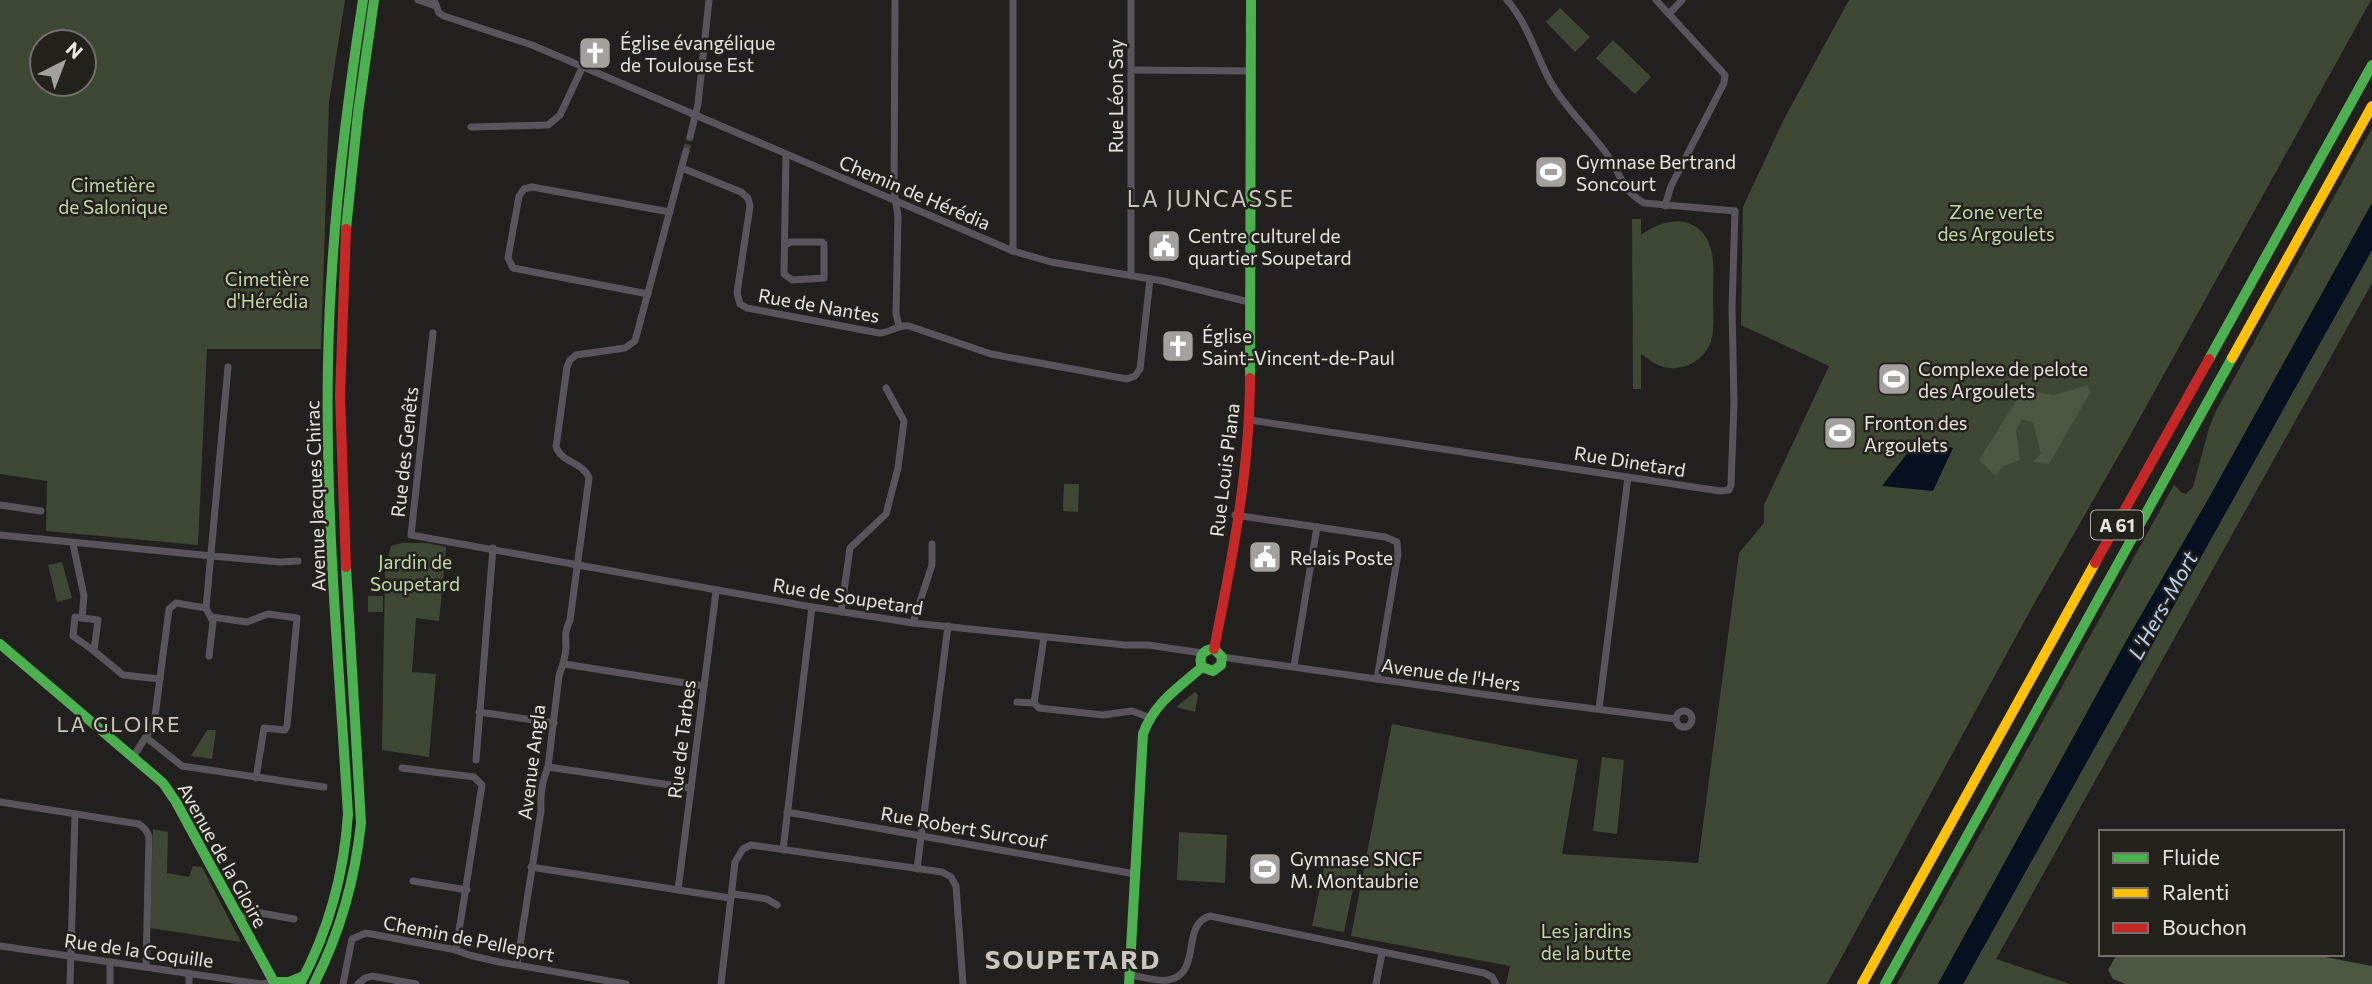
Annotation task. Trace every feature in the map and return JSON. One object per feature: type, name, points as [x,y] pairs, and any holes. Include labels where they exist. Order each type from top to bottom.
[{"type":"main road","name":"Avenue Jacques Chirac","points":[[302,980],[329,924],[343,875],[347,846],[348,803],[331,503],[328,364],[338,174],[363,0]]},
{"type":"main road","name":"Avenue Jacques Chirac","points":[[314,984],[338,933],[347,905],[355,876],[361,823],[341,454],[340,340],[351,166],[374,0]]},
{"type":"main road","name":"Rue Louis Plana","points":[[1218,653],[1250,420],[1251,0]]},
{"type":"main road","name":"A 61","points":[[1862,984],[2372,65]]},
{"type":"main road","name":"A 61","points":[[1885,984],[2372,106]]},
{"type":"main road","name":"Avenue de la Gloire","points":[[0,644],[156,776],[171,795],[274,983]]},
{"type":"main road","points":[[1206,650],[1218,653],[1221,665],[1215,670],[1202,667],[1202,653],[1206,650]]},
{"type":"main road","points":[[1129,979],[1143,734],[1148,717],[1162,700],[1202,667]]},
{"type":"main road","points":[[274,983],[302,980]]},
{"type":"street","name":"Chemin de Hérédia","points":[[418,0],[435,3],[439,13],[444,16],[509,36],[583,66],[1013,251],[1051,262],[1150,279],[1250,302]]},
{"type":"street","points":[[690,137],[696,114],[709,0]]},
{"type":"street","points":[[895,0],[895,201],[898,216],[896,314],[899,326]]},
{"type":"street","points":[[1013,0],[1013,251]]},
{"type":"street","name":"Rue Léon Say","points":[[1130,276],[1131,0]]},
{"type":"street","points":[[1507,0],[1521,17],[1562,101],[1606,153],[1623,186],[1632,196],[1644,203],[1665,205],[1671,186],[1724,83],[1725,75],[1656,0]]},
{"type":"street","points":[[1669,14],[1682,0]]},
{"type":"street","points":[[471,127],[548,125],[563,110],[583,66]]},
{"type":"street","points":[[1132,70],[1251,71]]},
{"type":"street","points":[[670,212],[532,187],[519,196],[508,258],[513,268],[648,294],[670,212],[681,168],[686,151]]},
{"type":"street","points":[[785,245],[791,242],[824,244],[824,278],[793,279],[786,277],[783,271],[786,154]]},
{"type":"street","name":"Rue de Nantes","points":[[681,168],[741,192],[748,198],[750,206],[737,293],[738,301],[743,307],[880,333],[899,326],[909,326],[991,354],[1127,379],[1135,376],[1140,369],[1150,279]]},
{"type":"street","name":"Rue Dinetard","points":[[1250,420],[1720,491],[1729,489],[1734,403],[1732,288],[1735,211],[1665,205]]},
{"type":"street","name":"Avenue Angla","points":[[517,964],[541,811],[542,787],[548,767],[553,715],[559,677],[564,664],[564,637],[570,620],[589,478],[586,471],[563,457],[556,447],[567,367],[570,360],[579,354],[625,348],[632,344],[637,337],[648,294]]},
{"type":"street","name":"Rue des Genêts","points":[[433,333],[411,535],[493,548]]},
{"type":"street","points":[[209,656],[212,617],[206,608],[228,367]]},
{"type":"street","points":[[841,612],[850,548],[886,514],[898,468],[904,421],[886,388]]},
{"type":"street","points":[[1599,709],[1628,477]]},
{"type":"street","points":[[0,505],[41,511]]},
{"type":"street","points":[[1236,515],[1385,537],[1397,542],[1398,554],[1377,679]]},
{"type":"street","points":[[1294,666],[1317,527]]},
{"type":"street","points":[[0,535],[73,544],[280,562],[298,561]]},
{"type":"street","points":[[73,544],[84,596],[82,618]]},
{"type":"street","points":[[913,623],[932,565],[932,544]]},
{"type":"street","points":[[476,760],[493,548]]},
{"type":"street","name":"Rue de Soupetard","points":[[493,548],[716,592],[913,623],[1148,645],[1202,653]]},
{"type":"street","name":"Rue de Tarbes","points":[[678,890],[716,592]]},
{"type":"street","points":[[133,757],[148,738],[154,724],[169,609],[176,603],[206,608]]},
{"type":"street","points":[[783,850],[812,607]]},
{"type":"street","points":[[212,617],[247,622],[268,614],[297,618],[290,710],[285,730],[264,728],[256,778]]},
{"type":"street","points":[[94,651],[98,620],[75,617],[73,636],[123,675],[160,679]]},
{"type":"street","points":[[917,869],[948,626]]},
{"type":"street","points":[[1034,704],[1044,637]]},
{"type":"street","name":"Avenue de l'Hers","points":[[1218,653],[1377,679],[1676,719]]},
{"type":"street","points":[[564,664],[704,686]]},
{"type":"street","points":[[1017,702],[1034,704],[1039,708],[1103,715],[1132,711],[1148,717]]},
{"type":"street","points":[[479,712],[554,723]]},
{"type":"street","points":[[148,738],[182,766],[324,787]]},
{"type":"street","points":[[548,767],[691,788]]},
{"type":"street","points":[[402,768],[474,777],[482,785],[456,950]]},
{"type":"street","points":[[0,802],[139,824],[145,829],[149,836],[146,967]]},
{"type":"street","name":"Rue Robert Surcouf","points":[[787,812],[1135,874]]},
{"type":"street","points":[[70,984],[75,814]]},
{"type":"street","points":[[720,984],[735,862],[743,849],[755,845],[942,872],[951,877],[955,881],[963,984]]},
{"type":"street","points":[[531,867],[730,898]]},
{"type":"street","points":[[413,881],[467,890]]},
{"type":"street","points":[[730,898],[734,894],[744,895],[767,899],[777,905]]},
{"type":"street","points":[[239,918],[255,912],[294,919]]},
{"type":"street","points":[[1129,979],[1168,981],[1178,975],[1189,961],[1196,925],[1201,918],[1210,916],[1483,973],[1492,976],[1496,984]]},
{"type":"street","name":"Chemin de Pelleport","points":[[343,984],[352,939],[359,935],[377,935],[456,950],[469,956],[626,984]]},
{"type":"street","name":"Rue de la Coquille","points":[[0,946],[261,984],[274,983]]},
{"type":"street","points":[[1376,984],[1382,953]]},
{"type":"street","points":[[110,962],[110,984]]},
{"type":"street","points":[[189,974],[189,984]]},
{"type":"street","points":[[358,984],[372,976],[416,984]]},
{"type":"green space","name":"Cimetière de Salonique","points":[[0,0],[345,0],[329,102],[321,349],[207,349],[198,545],[46,531],[47,481],[0,474]]},
{"type":"green space","name":"Zone verte des Argoulets","points":[[1849,0],[2371,0],[2031,609],[1827,984],[1506,984],[1510,966],[1351,936],[1392,724],[1578,760],[1562,854],[1698,863],[1739,553],[1764,523],[1764,505],[1829,366],[1741,325],[1743,207],[1784,119]]},
{"type":"green space","points":[[1560,8],[1590,37],[1575,52],[1546,22]]},
{"type":"green space","points":[[1613,40],[1651,77],[1635,94],[1596,58]]},
{"type":"green space","points":[[2372,128],[2372,203],[2209,498],[2129,636],[1938,984],[1897,984],[2174,485],[2186,494],[2193,487],[2216,411]]},
{"type":"green space","points":[[1632,219],[1641,219],[1641,235],[1671,222],[1690,224],[1699,229],[1711,249],[1713,267],[1713,325],[1708,348],[1699,359],[1679,368],[1661,366],[1641,354],[1641,389],[1633,389]]},
{"type":"green space","points":[[2372,250],[2372,283],[1996,959],[2070,984],[1963,984]]},
{"type":"green space","points":[[2087,385],[2091,391],[2049,464],[2033,462],[2041,454],[2033,423],[2022,419],[2016,430],[2020,460],[2003,466],[1996,476],[1979,460],[2023,390],[2054,395]]},
{"type":"green space","points":[[1064,484],[1079,484],[1078,512],[1063,511]]},
{"type":"green space","name":"Jardin de Soupetard","points":[[427,543],[446,547],[439,621],[416,618],[412,672],[436,674],[429,757],[382,750],[385,570],[391,546]]},
{"type":"green space","points":[[62,562],[72,598],[57,602],[48,565]]},
{"type":"green space","points":[[368,596],[383,596],[383,612],[368,612]]},
{"type":"green space","points":[[1195,692],[1198,695],[1195,712],[1176,707]]},
{"type":"green space","points":[[207,730],[216,730],[212,759],[191,756]]},
{"type":"green space","points":[[1602,757],[1624,760],[1617,834],[1593,831]]},
{"type":"green space","points":[[153,829],[168,832],[167,873],[189,877],[193,866],[202,867],[241,942],[150,928]]},
{"type":"green space","points":[[1179,832],[1227,835],[1225,883],[1177,880]]},
{"type":"green space","points":[[1326,858],[1358,865],[1344,932],[1312,926]]},
{"type":"green space","points":[[2116,956],[2320,956],[2372,966],[2372,984],[2125,984],[2113,979],[2108,970]]},
{"type":"water","name":"L'Hers-Mort","points":[[2372,203],[2372,250],[1963,984],[1938,984],[2129,636],[2209,498]]},
{"type":"water","points":[[1919,438],[1953,448],[1933,491],[1882,486]]},
{"type":"tunnel","points":[[686,151],[690,137]]},
{"type":"traffic: fast","points":[[300,984],[319,943],[333,902],[343,859],[348,814],[331,533],[328,364],[339,182],[363,0]]},
{"type":"traffic: fast","points":[[346,229],[358,113],[374,0]]},
{"type":"traffic: fast","points":[[1250,378],[1251,0]]},
{"type":"traffic: fast","points":[[2209,359],[2372,65]]},
{"type":"traffic: fast","points":[[1885,984],[2232,358]]},
{"type":"traffic: fast","points":[[314,984],[345,906],[361,823],[346,567]]},
{"type":"traffic: fast","points":[[0,644],[163,783],[176,802],[275,984]]},
{"type":"traffic: fast","points":[[1202,667],[1213,671],[1221,665],[1222,657],[1214,649]]},
{"type":"traffic: fast","points":[[1202,667],[1202,654],[1214,649]]},
{"type":"traffic: fast","points":[[1129,984],[1143,734],[1160,705],[1202,667]]},
{"type":"traffic: fast","points":[[274,982],[289,982],[304,976]]},
{"type":"traffic: slow","points":[[2232,358],[2372,106]]},
{"type":"traffic: slow","points":[[1862,984],[2095,563]]},
{"type":"traffic: jam","points":[[346,229],[340,396],[346,567]]},
{"type":"traffic: jam","points":[[2095,563],[2209,359]]},
{"type":"traffic: jam","points":[[1214,649],[1243,480],[1250,378]]},
{"type":"place","name":"Église évangélique de Toulouse Est","points":[[595,53]]},
{"type":"place","name":"Gymnase Bertrand Soncourt","points":[[1551,172]]},
{"type":"place","name":"Centre culturel de quartier Soupetard","points":[[1164,246]]},
{"type":"place","name":"Église Saint-Vincent-de-Paul","points":[[1178,346]]},
{"type":"place","name":"Complexe de pelote des Argoulets","points":[[1894,379]]},
{"type":"place","name":"Fronton des Argoulets","points":[[1840,433]]},
{"type":"place","name":"Relais Poste","points":[[1265,557]]},
{"type":"place","name":"Gymnase SNCF M. Montaubrie","points":[[1265,869]]},
{"type":"district","name":"LA JUNCASSE","points":[[1211,198]]},
{"type":"district","name":"LA GLOIRE","points":[[119,723]]},
{"type":"district","name":"SOUPETARD","points":[[1073,958]]},
{"type":"park label","name":"Cimetière d'Hérédia","points":[[267,289]]},
{"type":"park label","name":"Les jardins de la butte","points":[[1586,941]]}]
